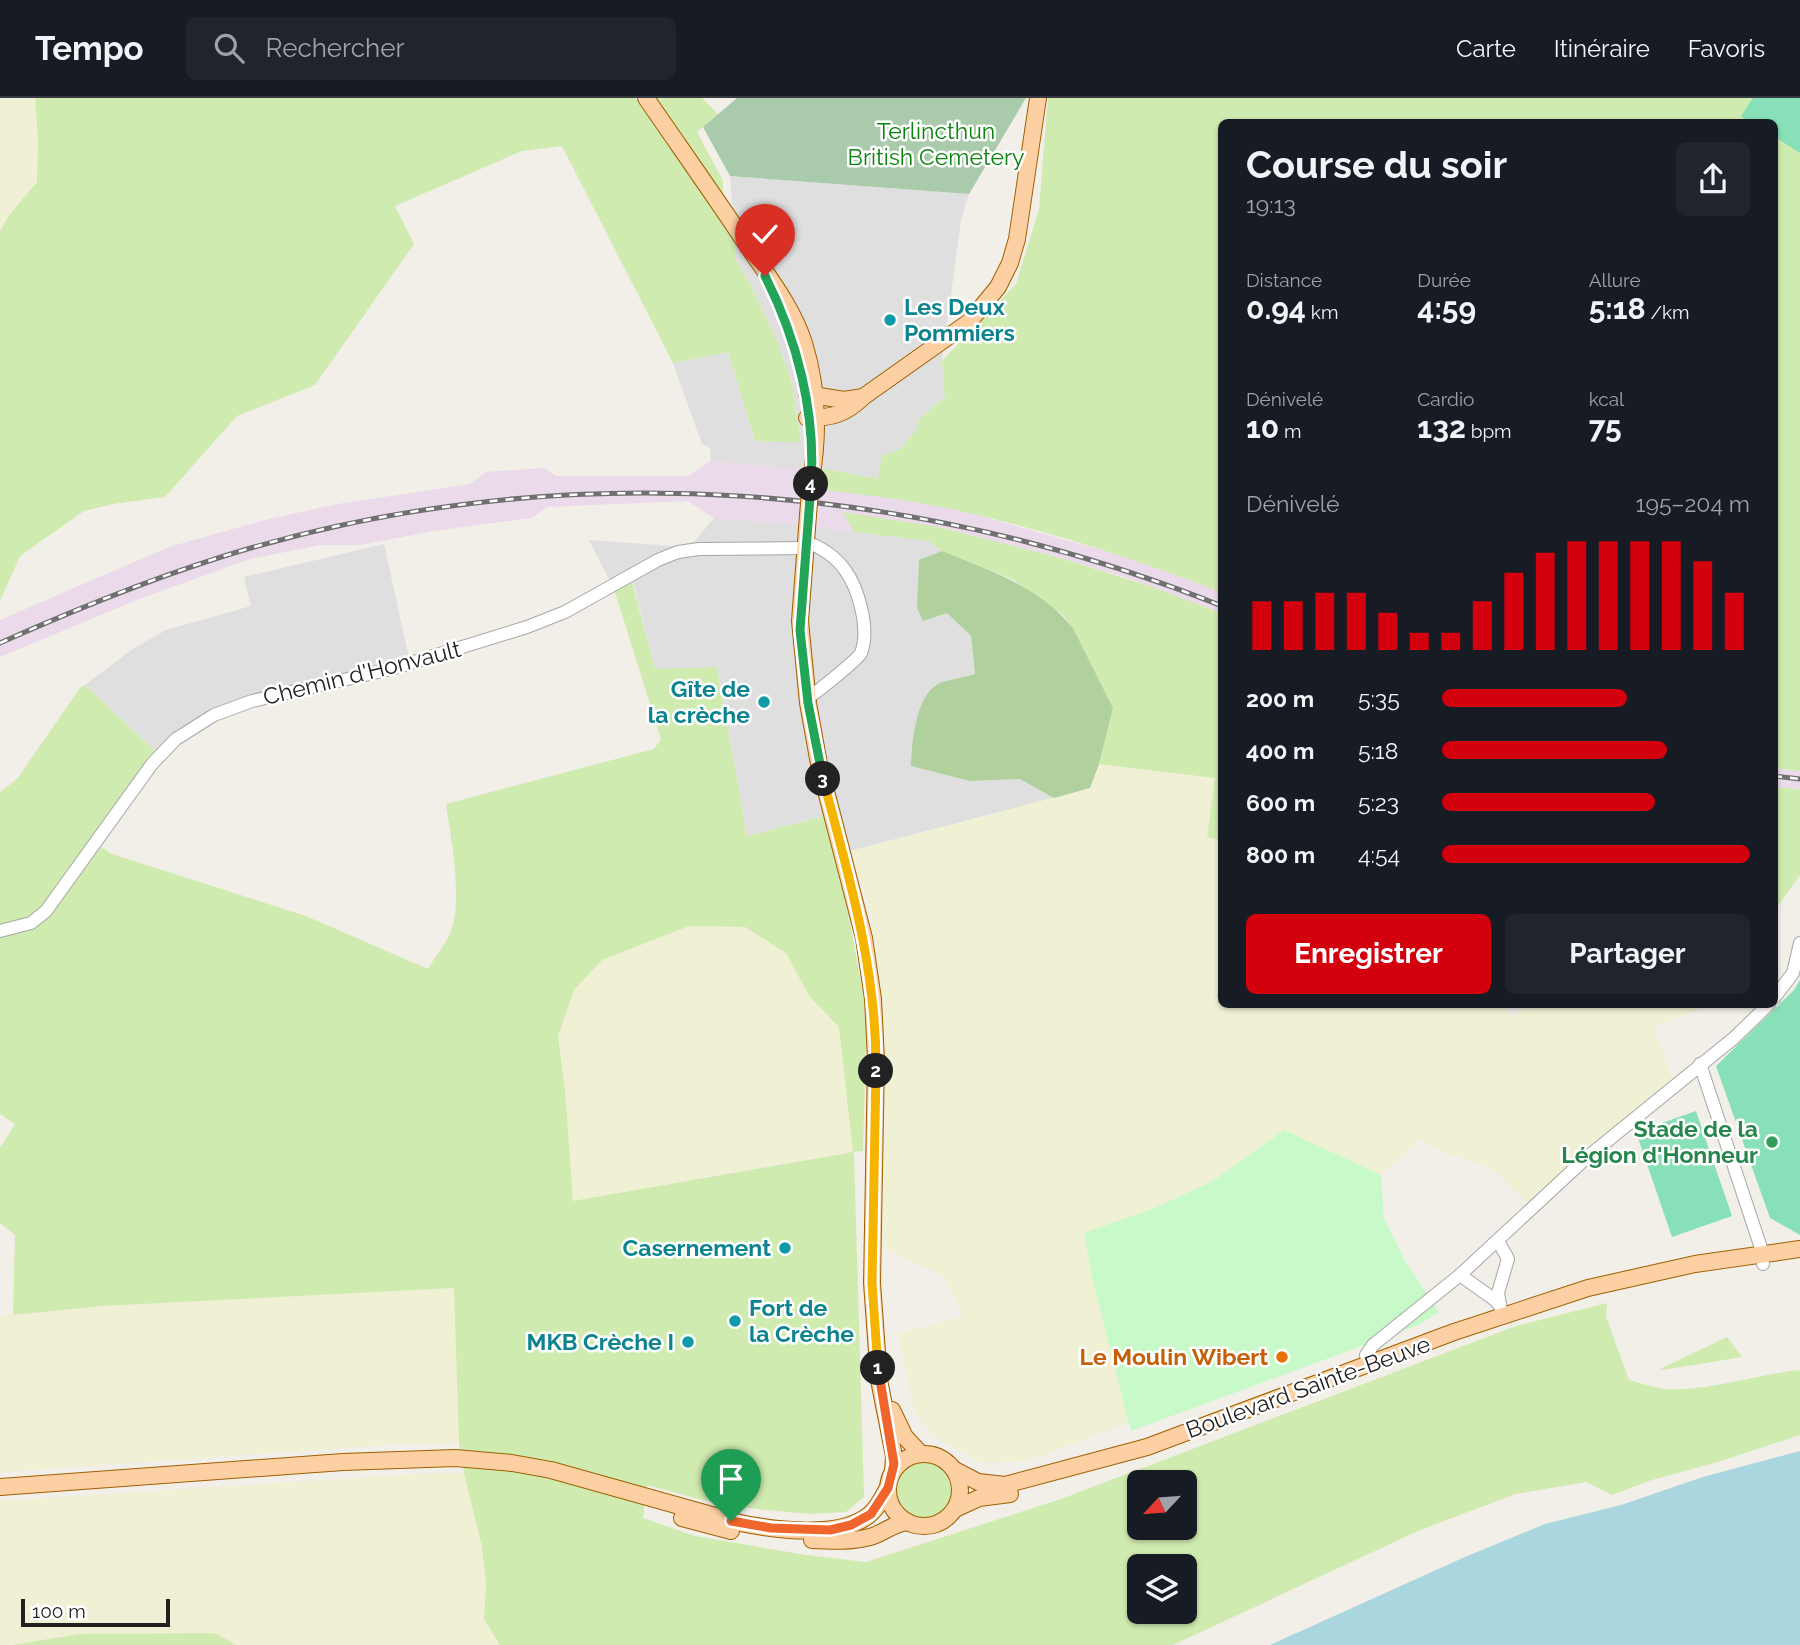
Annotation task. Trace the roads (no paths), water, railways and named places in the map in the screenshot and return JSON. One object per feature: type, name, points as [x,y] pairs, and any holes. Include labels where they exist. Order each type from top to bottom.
[{"type":"main road","points":[[605,1488],[747,1525],[822,1530],[841,1528],[862,1520],[877,1507],[888,1488],[894,1456],[880,1388],[874,1316],[872,1261],[875,1024],[867,951],[815,747],[807,698],[800,621],[807,515],[817,445],[806,351],[784,300],[646,98]]},
{"type":"main road","points":[[812,418],[830,418],[844,413],[969,322],[999,287],[1010,263],[1020,221],[1038,98]]},
{"type":"main road","points":[[809,394],[844,400],[863,397]]},
{"type":"main road","name":"Boulevard Sainte-Beuve","points":[[1076,1466],[1147,1447],[1501,1311],[1539,1304],[1644,1275],[1763,1259],[1800,1249]]},
{"type":"main road","name":"Boulevard Sainte-Beuve","points":[[1763,1259],[1800,1259]]},
{"type":"main road","points":[[874,1316],[894,1416],[905,1437],[922,1454]]},
{"type":"main road","points":[[893,1471],[906,1458],[922,1454],[941,1457],[955,1470],[974,1481],[999,1485],[1016,1483],[1076,1466]]},
{"type":"main road","points":[[0,1486],[444,1457],[522,1464],[551,1470],[703,1525],[761,1535],[855,1540],[876,1535],[894,1524],[908,1522]]},
{"type":"main road","points":[[888,1488],[892,1508],[908,1522],[931,1526],[979,1498],[1011,1494],[1030,1488],[1076,1466]]},
{"type":"main road","points":[[955,1470],[961,1492],[956,1509]]},
{"type":"street","points":[[805,545],[822,550],[846,570],[864,618],[865,631],[862,649],[856,661],[807,698]]},
{"type":"street","name":"Chemin d'Honvault","points":[[0,931],[31,923],[46,911],[158,757],[182,734],[214,715],[260,698],[391,668],[527,627],[565,612],[678,552],[805,545]]},
{"type":"street","points":[[1778,993],[1793,973],[1800,943]]},
{"type":"street","points":[[1368,1364],[1366,1355],[1369,1349],[1460,1275],[1585,1159],[1734,1038],[1765,1008]]},
{"type":"street","points":[[1700,1064],[1763,1259]]},
{"type":"street","points":[[1498,1241],[1508,1259],[1498,1288],[1501,1311]]},
{"type":"street","points":[[1460,1275],[1495,1300],[1501,1311]]},
{"type":"water","points":[[1800,1451],[1800,1645],[1270,1645],[1545,1524],[1621,1505],[1703,1477]]},
{"type":"railway","points":[[0,643],[125,590],[254,547],[375,518],[497,501],[620,493],[743,496],[865,509],[986,532],[1105,564],[1218,605]]},
{"type":"railway","points":[[1778,776],[1800,779]]},
{"type":"place","name":"Les Deux Pommiers","points":[[890,320]]},
{"type":"place","name":"Gîte de la crèche","points":[[764,702]]},
{"type":"place","name":"Stade de la Légion d'Honneur","points":[[1772,1142]]},
{"type":"place","name":"Casernement","points":[[785,1248]]},
{"type":"place","name":"Fort de la Crèche","points":[[735,1321]]},
{"type":"place","name":"MKB Crèche I","points":[[688,1342]]},
{"type":"place","name":"Le Moulin Wibert","points":[[1282,1357]]},
{"type":"park label","name":"Terlincthun British Cemetery","points":[[936,144]]}]
